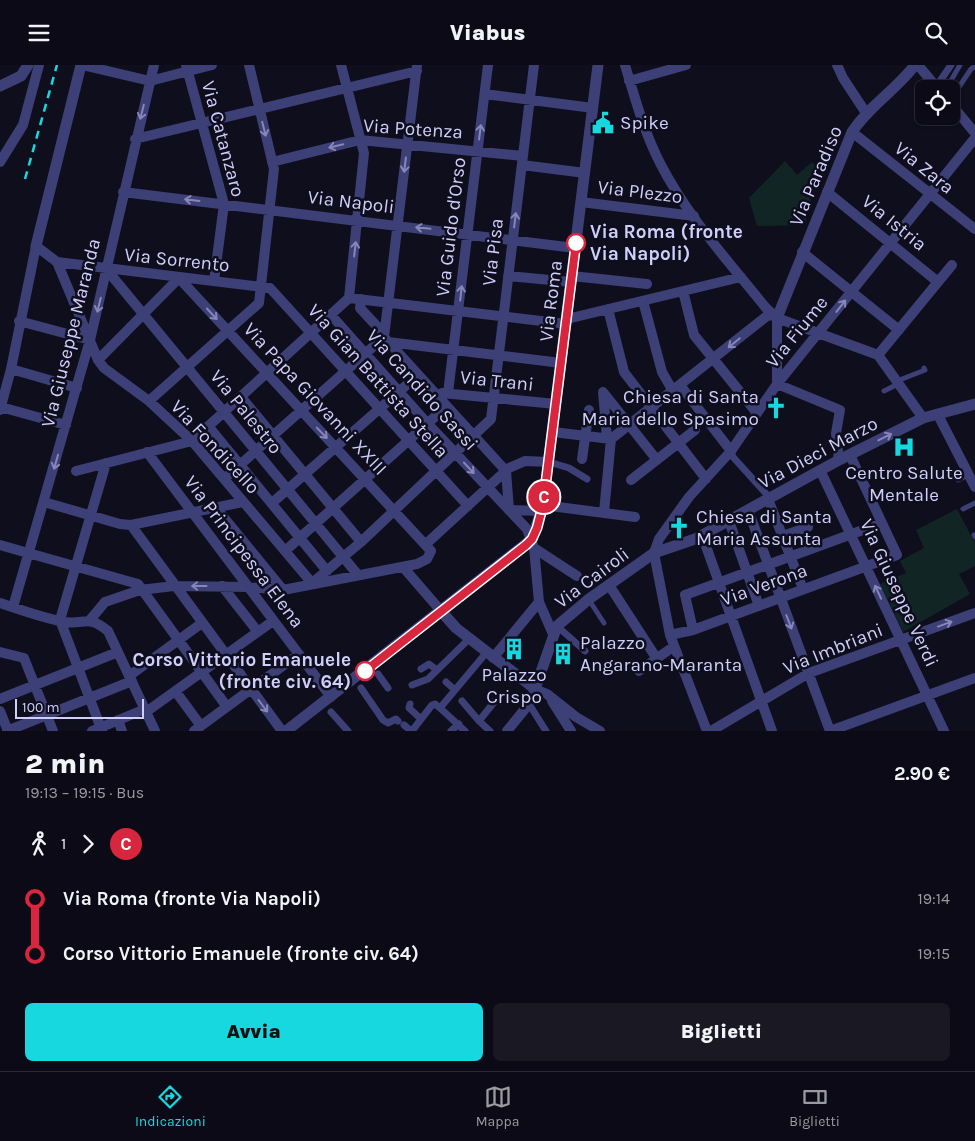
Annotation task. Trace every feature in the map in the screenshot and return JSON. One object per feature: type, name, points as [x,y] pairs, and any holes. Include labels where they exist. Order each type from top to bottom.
[{"type":"street","points":[[0,86],[22,76],[28,65]]},
{"type":"street","points":[[0,162],[23,125],[39,65]]},
{"type":"street","points":[[66,425],[0,408],[11,369],[19,321],[36,246],[81,65],[150,81],[186,68],[212,65]]},
{"type":"street","name":"Via Giuseppe Maranda","points":[[13,607],[90,340],[135,139],[154,65]]},
{"type":"street","points":[[149,401],[259,303],[274,169],[249,65]]},
{"type":"street","points":[[76,471],[192,441],[349,298],[364,153],[341,65]]},
{"type":"street","name":"Via Guido d'Orso","points":[[448,393],[488,65]]},
{"type":"street","name":"Via Pisa","points":[[312,583],[360,542],[491,419],[534,65]]},
{"type":"street","name":"Via Roma","points":[[533,543],[543,508],[598,65]]},
{"type":"street","points":[[625,65],[657,157],[694,216],[740,277],[775,317],[777,385],[840,410],[836,433],[839,460]]},
{"type":"street","points":[[629,81],[686,65]]},
{"type":"street","points":[[837,65],[842,78],[866,113]]},
{"type":"street","points":[[916,65],[933,80]]},
{"type":"street","name":"Via Paradiso","points":[[775,317],[852,132],[866,113],[905,78],[916,65]]},
{"type":"street","points":[[942,80],[951,65]]},
{"type":"street","name":"Via Catanzaro","points":[[186,68],[224,205],[214,281]]},
{"type":"street","points":[[135,139],[346,88],[417,68],[387,301],[385,337],[224,479]]},
{"type":"street","points":[[485,94],[593,108]]},
{"type":"street","points":[[960,115],[975,133]]},
{"type":"street","name":"Via Zara","points":[[852,132],[930,196],[975,229]]},
{"type":"street","name":"Via Fiume","points":[[654,553],[659,539],[672,519],[731,451],[777,385],[975,139]]},
{"type":"street","name":"Via Potenza","points":[[272,162],[360,140],[477,151],[585,173]]},
{"type":"street","name":"Via Napoli","points":[[123,192],[467,233],[575,248]]},
{"type":"street","name":"Via Istria","points":[[827,192],[938,282]]},
{"type":"street","name":"Via Plezzo","points":[[581,202],[694,216]]},
{"type":"street","name":"Via Sorrento","points":[[36,246],[57,262],[107,270],[260,287]]},
{"type":"street","points":[[802,252],[899,330]]},
{"type":"street","name":"Via Fondicello","points":[[57,262],[98,361],[104,368],[149,401],[192,441],[312,583]]},
{"type":"street","points":[[878,355],[952,265]]},
{"type":"street","name":"Via Palestro","points":[[107,270],[358,575]]},
{"type":"street","points":[[508,276],[647,284]]},
{"type":"street","points":[[349,298],[567,322],[608,309],[740,277]]},
{"type":"street","points":[[98,361],[179,278]]},
{"type":"street","name":"Via Papa Giovanni XXIII","points":[[179,278],[426,544]]},
{"type":"street","name":"Via Gian Battista Stella","points":[[260,287],[270,288],[468,505]]},
{"type":"street","points":[[683,291],[694,335],[757,413]]},
{"type":"street","points":[[361,299],[360,307],[385,337],[506,471],[510,510],[543,508],[604,512],[635,517]]},
{"type":"street","points":[[643,301],[662,372],[731,451],[733,457],[769,499],[803,589]]},
{"type":"street","points":[[608,309],[624,373],[706,479]]},
{"type":"street","name":"Via Candido Sassi","points":[[331,315],[427,423],[528,529],[533,543]]},
{"type":"street","points":[[552,432],[609,438],[630,425],[767,316],[775,317],[878,355],[923,418]]},
{"type":"street","points":[[19,321],[90,340]]},
{"type":"street","points":[[385,337],[454,350],[561,363]]},
{"type":"street","points":[[11,369],[76,388]]},
{"type":"street","points":[[272,503],[418,375]]},
{"type":"street","points":[[604,512],[609,438],[604,392],[657,460]]},
{"type":"street","name":"Via Trani","points":[[435,393],[556,404]]},
{"type":"street","points":[[241,397],[360,542]]},
{"type":"street","name":"Via Dieci Marzo","points":[[654,553],[669,550],[702,535],[820,470],[923,418],[975,404]]},
{"type":"street","points":[[285,551],[447,406]]},
{"type":"street","points":[[582,459],[588,410]]},
{"type":"street","points":[[938,415],[971,477]]},
{"type":"street","points":[[208,426],[327,571]]},
{"type":"street","points":[[631,480],[695,430]]},
{"type":"street","name":"Via Principessa Elena","points":[[147,452],[331,697]]},
{"type":"street","points":[[693,630],[685,595],[882,523],[850,455]]},
{"type":"street","points":[[90,620],[105,602],[140,590],[174,586],[222,586],[282,590],[422,562],[430,556],[431,551],[426,544],[506,471],[525,461],[549,462],[569,468],[587,479]]},
{"type":"street","points":[[106,463],[60,621],[89,697],[98,730],[118,720],[146,711],[176,692],[274,621]]},
{"type":"street","name":"Via Giuseppe Verdi","points":[[820,470],[944,731]]},
{"type":"street","points":[[44,502],[120,524],[131,525],[243,502]]},
{"type":"street","points":[[216,508],[282,590]]},
{"type":"street","points":[[748,510],[830,731],[975,678]]},
{"type":"street","points":[[729,521],[759,606]]},
{"type":"street","name":"Via Verona","points":[[670,635],[693,630],[898,555],[882,523]]},
{"type":"street","points":[[131,525],[282,731]]},
{"type":"street","points":[[783,536],[808,527]]},
{"type":"street","points":[[702,535],[772,731]]},
{"type":"street","points":[[533,543],[577,576]]},
{"type":"street","points":[[533,543],[538,602],[555,630],[585,651]]},
{"type":"street","points":[[286,731],[441,611],[533,543]]},
{"type":"street","points":[[0,545],[138,584],[140,590],[227,707]]},
{"type":"street","points":[[654,553],[673,647],[707,731]]},
{"type":"street","name":"Via Cairoli","points":[[535,689],[555,630],[589,599],[654,553]]},
{"type":"street","points":[[403,567],[453,626],[535,689],[547,693],[576,717],[600,731]]},
{"type":"street","points":[[609,585],[657,659]]},
{"type":"street","points":[[222,586],[258,632]]},
{"type":"street","points":[[440,707],[538,602]]},
{"type":"street","points":[[0,603],[60,621],[90,620],[97,622],[108,631],[155,731]]},
{"type":"street","name":"Via Imbriani","points":[[711,731],[809,673],[975,613]]},
{"type":"street","points":[[0,711],[8,731],[89,697],[131,678],[202,623]]},
{"type":"street","points":[[412,685],[427,682],[469,639]]},
{"type":"street","points":[[639,671],[673,647]]},
{"type":"street","points":[[0,652],[24,658],[53,731]]},
{"type":"street","points":[[0,699],[118,652]]},
{"type":"street","points":[[176,692],[198,729],[299,654]]},
{"type":"street","points":[[420,669],[429,664],[437,670]]},
{"type":"street","points":[[378,675],[388,688]]},
{"type":"street","points":[[446,682],[455,690]]},
{"type":"street","points":[[361,688],[383,720],[388,723]]},
{"type":"street","points":[[512,730],[529,704],[535,689]]},
{"type":"street","points":[[547,693],[571,731]]},
{"type":"street","points":[[462,701],[490,731]]},
{"type":"street","points":[[479,721],[494,701]]},
{"type":"street","points":[[410,704],[409,708],[421,719]]},
{"type":"street","points":[[385,731],[388,723],[396,719],[415,730],[421,719],[432,705],[435,704],[465,731]]},
{"type":"street","points":[[529,704],[546,731]]},
{"type":"street","points":[[331,711],[348,731]]},
{"type":"street","points":[[118,720],[122,731]]},
{"type":"street","points":[[452,731],[459,724]]},
{"type":"lane","points":[[951,80],[960,65]]},
{"type":"lane","points":[[960,85],[970,69],[975,66]]},
{"type":"lane","points":[[884,391],[898,382],[925,370],[924,368]]},
{"type":"lane","points":[[951,477],[971,477]]},
{"type":"lane","points":[[958,480],[971,477]]},
{"type":"lane","points":[[963,509],[975,503]]},
{"type":"lane","points":[[589,599],[604,623]]},
{"type":"green space","points":[[785,161],[797,175],[812,162],[825,174],[809,198],[811,200],[805,225],[757,226],[749,198]]},
{"type":"green space","points":[[957,509],[975,543],[975,566],[959,574],[970,594],[903,632],[880,584],[906,573],[900,561],[924,548],[916,530]]},
{"type":"railway","points":[[25,179],[57,65]]},
{"type":"bus line","name":"C","points":[[365,671],[532,539],[543,505],[576,243]]},
{"type":"place","name":"Spike","points":[[603,123]]},
{"type":"place","name":"Via Roma (fronte Via Napoli)","points":[[576,243]]},
{"type":"place","name":"Chiesa di Santa Maria dello Spasimo","points":[[776,408]]},
{"type":"place","name":"Centro Salute Mentale","points":[[904,447]]},
{"type":"place","name":"Chiesa di Santa Maria Assunta","points":[[679,528]]},
{"type":"place","name":"Palazzo Crispo","points":[[514,649]]},
{"type":"place","name":"Palazzo Angarano-Maranta","points":[[563,654]]},
{"type":"place","name":"Corso Vittorio Emanuele (fronte civ. 64)","points":[[365,671]]}]
